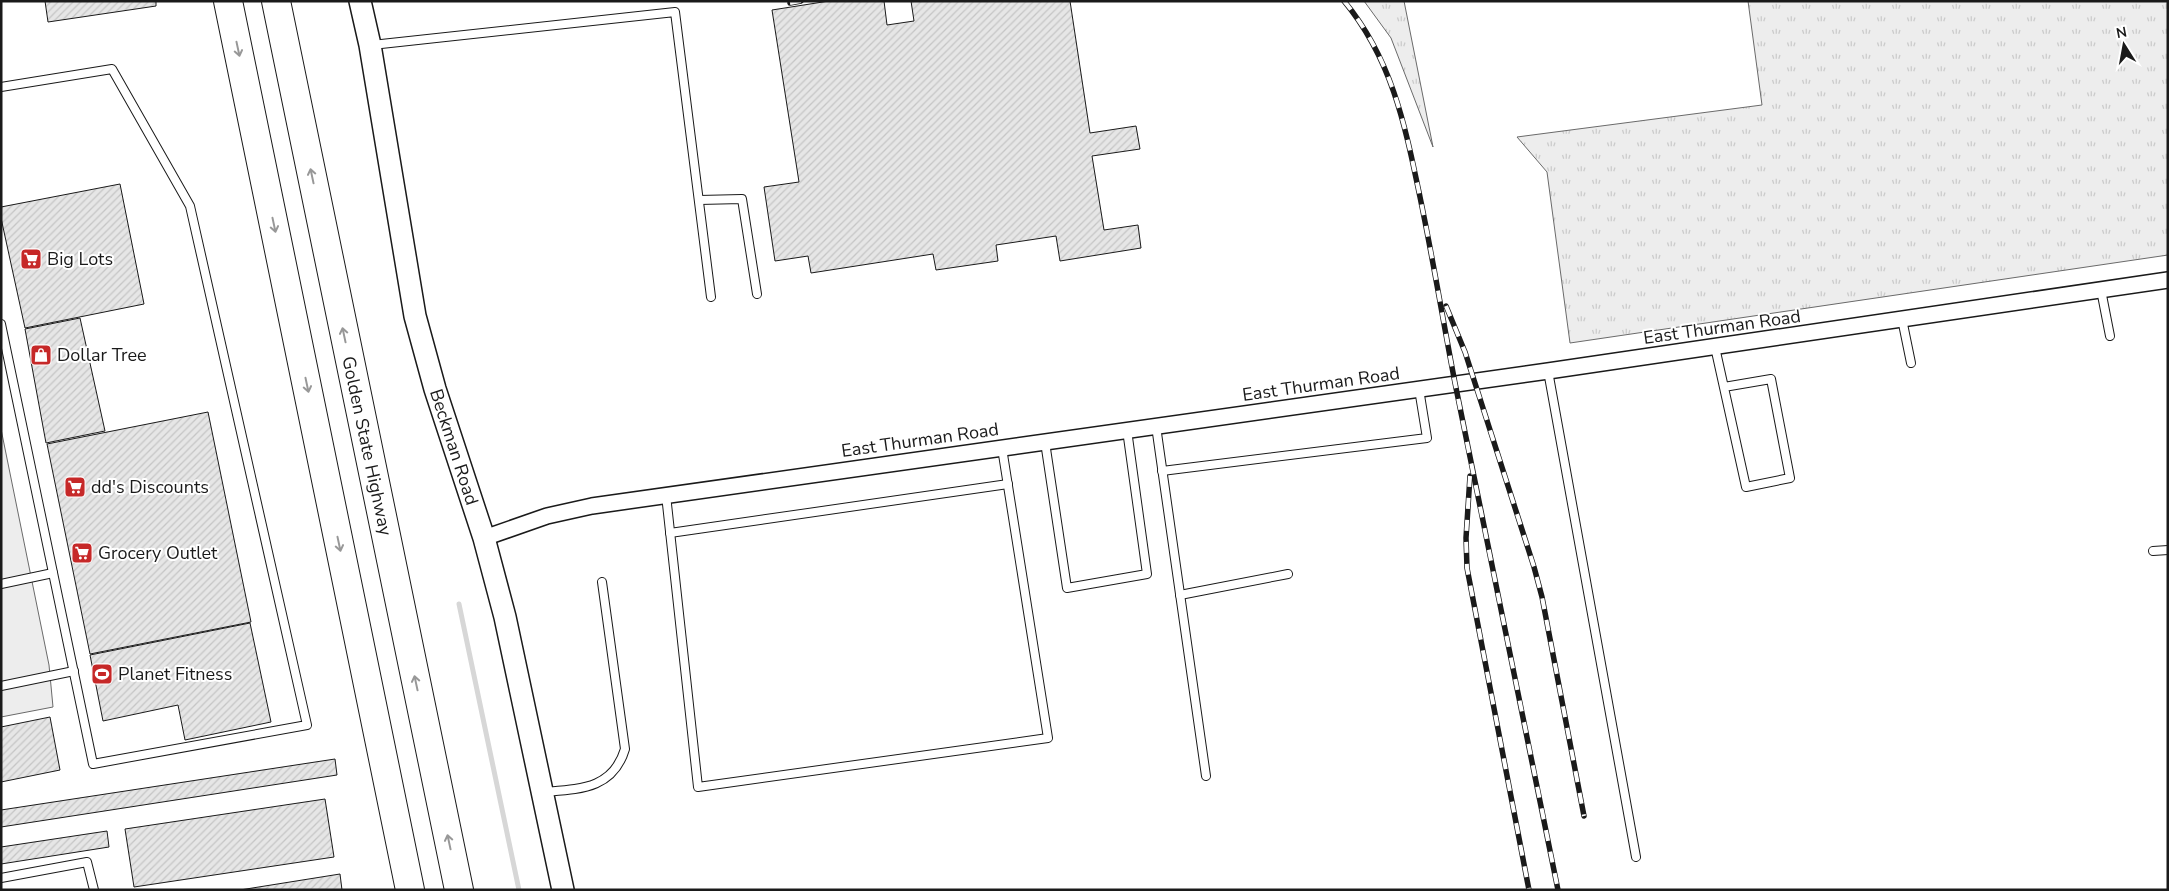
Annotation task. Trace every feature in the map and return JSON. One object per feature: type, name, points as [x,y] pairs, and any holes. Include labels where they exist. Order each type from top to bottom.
[{"type":"highway","points":[[228,1],[410,890]]},
{"type":"highway","name":"Golden State Highway","points":[[276,1],[459,890]]},
{"type":"street","name":"Beckman Road","points":[[360,1],[370,45],[415,316],[435,389],[484,538],[517,668],[563,890]]},
{"type":"street","name":"East Thurman Road","points":[[484,538],[547,516],[592,506],[1548,371],[2168,280]]},
{"type":"lane","points":[[370,45],[675,12],[711,297]]},
{"type":"lane","points":[[1,88],[112,69],[190,206],[307,725],[94,764],[1,324]]},
{"type":"lane","points":[[699,200],[742,199],[757,294]]},
{"type":"lane","points":[[2101,290],[2110,336]]},
{"type":"lane","points":[[1902,319],[1912,363]]},
{"type":"lane","points":[[1715,347],[1746,487],[1790,478],[1771,379],[1724,387]]},
{"type":"lane","points":[[1548,371],[1636,857]]},
{"type":"lane","points":[[1162,471],[1427,438],[1419,389]]},
{"type":"lane","points":[[1156,426],[1206,776]]},
{"type":"lane","points":[[1045,442],[1067,588],[1148,574],[1127,430]]},
{"type":"lane","points":[[666,495],[698,787],[1048,738],[1002,448]]},
{"type":"lane","points":[[670,533],[1008,484]]},
{"type":"lane","points":[[2153,551],[2168,550]]},
{"type":"lane","points":[[1,584],[53,573]]},
{"type":"lane","points":[[1180,595],[1288,574]]},
{"type":"lane","points":[[542,792],[593,786],[615,772],[622,761],[625,749],[602,582]]},
{"type":"lane","points":[[1,686],[74,671]]},
{"type":"lane","points":[[1,878],[87,862],[94,890]]},
{"type":"green space","points":[[1364,1],[1404,1],[1433,147],[1391,38]]},
{"type":"green space","points":[[1748,1],[2168,1],[2168,255],[1570,343],[1547,172],[1517,137],[1762,105]]},
{"type":"shaded area","points":[[1,429],[49,665],[53,707],[1,717]]},
{"type":"building","points":[[45,1],[156,1],[156,6],[48,22]]},
{"type":"building","points":[[829,1],[884,1],[887,25],[914,21],[911,1],[1070,1],[1090,133],[1136,126],[1140,149],[1092,156],[1104,230],[1138,225],[1141,248],[1060,261],[1056,236],[996,245],[998,261],[936,270],[933,254],[811,273],[808,256],[775,261],[764,187],[799,182],[772,10]]},
{"type":"building","points":[[120,184],[144,304],[25,328],[1,218],[1,207]]},
{"type":"building","points":[[80,318],[105,431],[46,443],[25,329]]},
{"type":"building","points":[[208,412],[251,622],[90,654],[47,444]]},
{"type":"building","points":[[250,623],[271,722],[185,740],[178,705],[103,721],[90,655]]},
{"type":"building","points":[[50,717],[60,770],[1,782],[1,727]]},
{"type":"building","points":[[335,759],[337,775],[1,827],[1,810]]},
{"type":"building","points":[[325,799],[334,857],[134,887],[125,829]]},
{"type":"building","points":[[107,831],[109,847],[1,864],[1,847]]},
{"type":"building","points":[[340,874],[342,890],[240,890]]},
{"type":"waterway","points":[[459,604],[519,890]]},
{"type":"railway","points":[[790,3],[801,1]]},
{"type":"railway","points":[[1344,1],[1374,46],[1385,70],[1409,144],[1455,383],[1558,890]]},
{"type":"railway","points":[[1446,306],[1465,352],[1534,567],[1542,597],[1584,816]]},
{"type":"railway","points":[[1470,476],[1466,538],[1467,568],[1529,890]]},
{"type":"place","name":"Big Lots","points":[[31,259]]},
{"type":"place","name":"Dollar Tree","points":[[41,355]]},
{"type":"place","name":"dd's Discounts","points":[[75,487]]},
{"type":"place","name":"Grocery Outlet","points":[[82,553]]},
{"type":"place","name":"Planet Fitness","points":[[102,674]]}]
